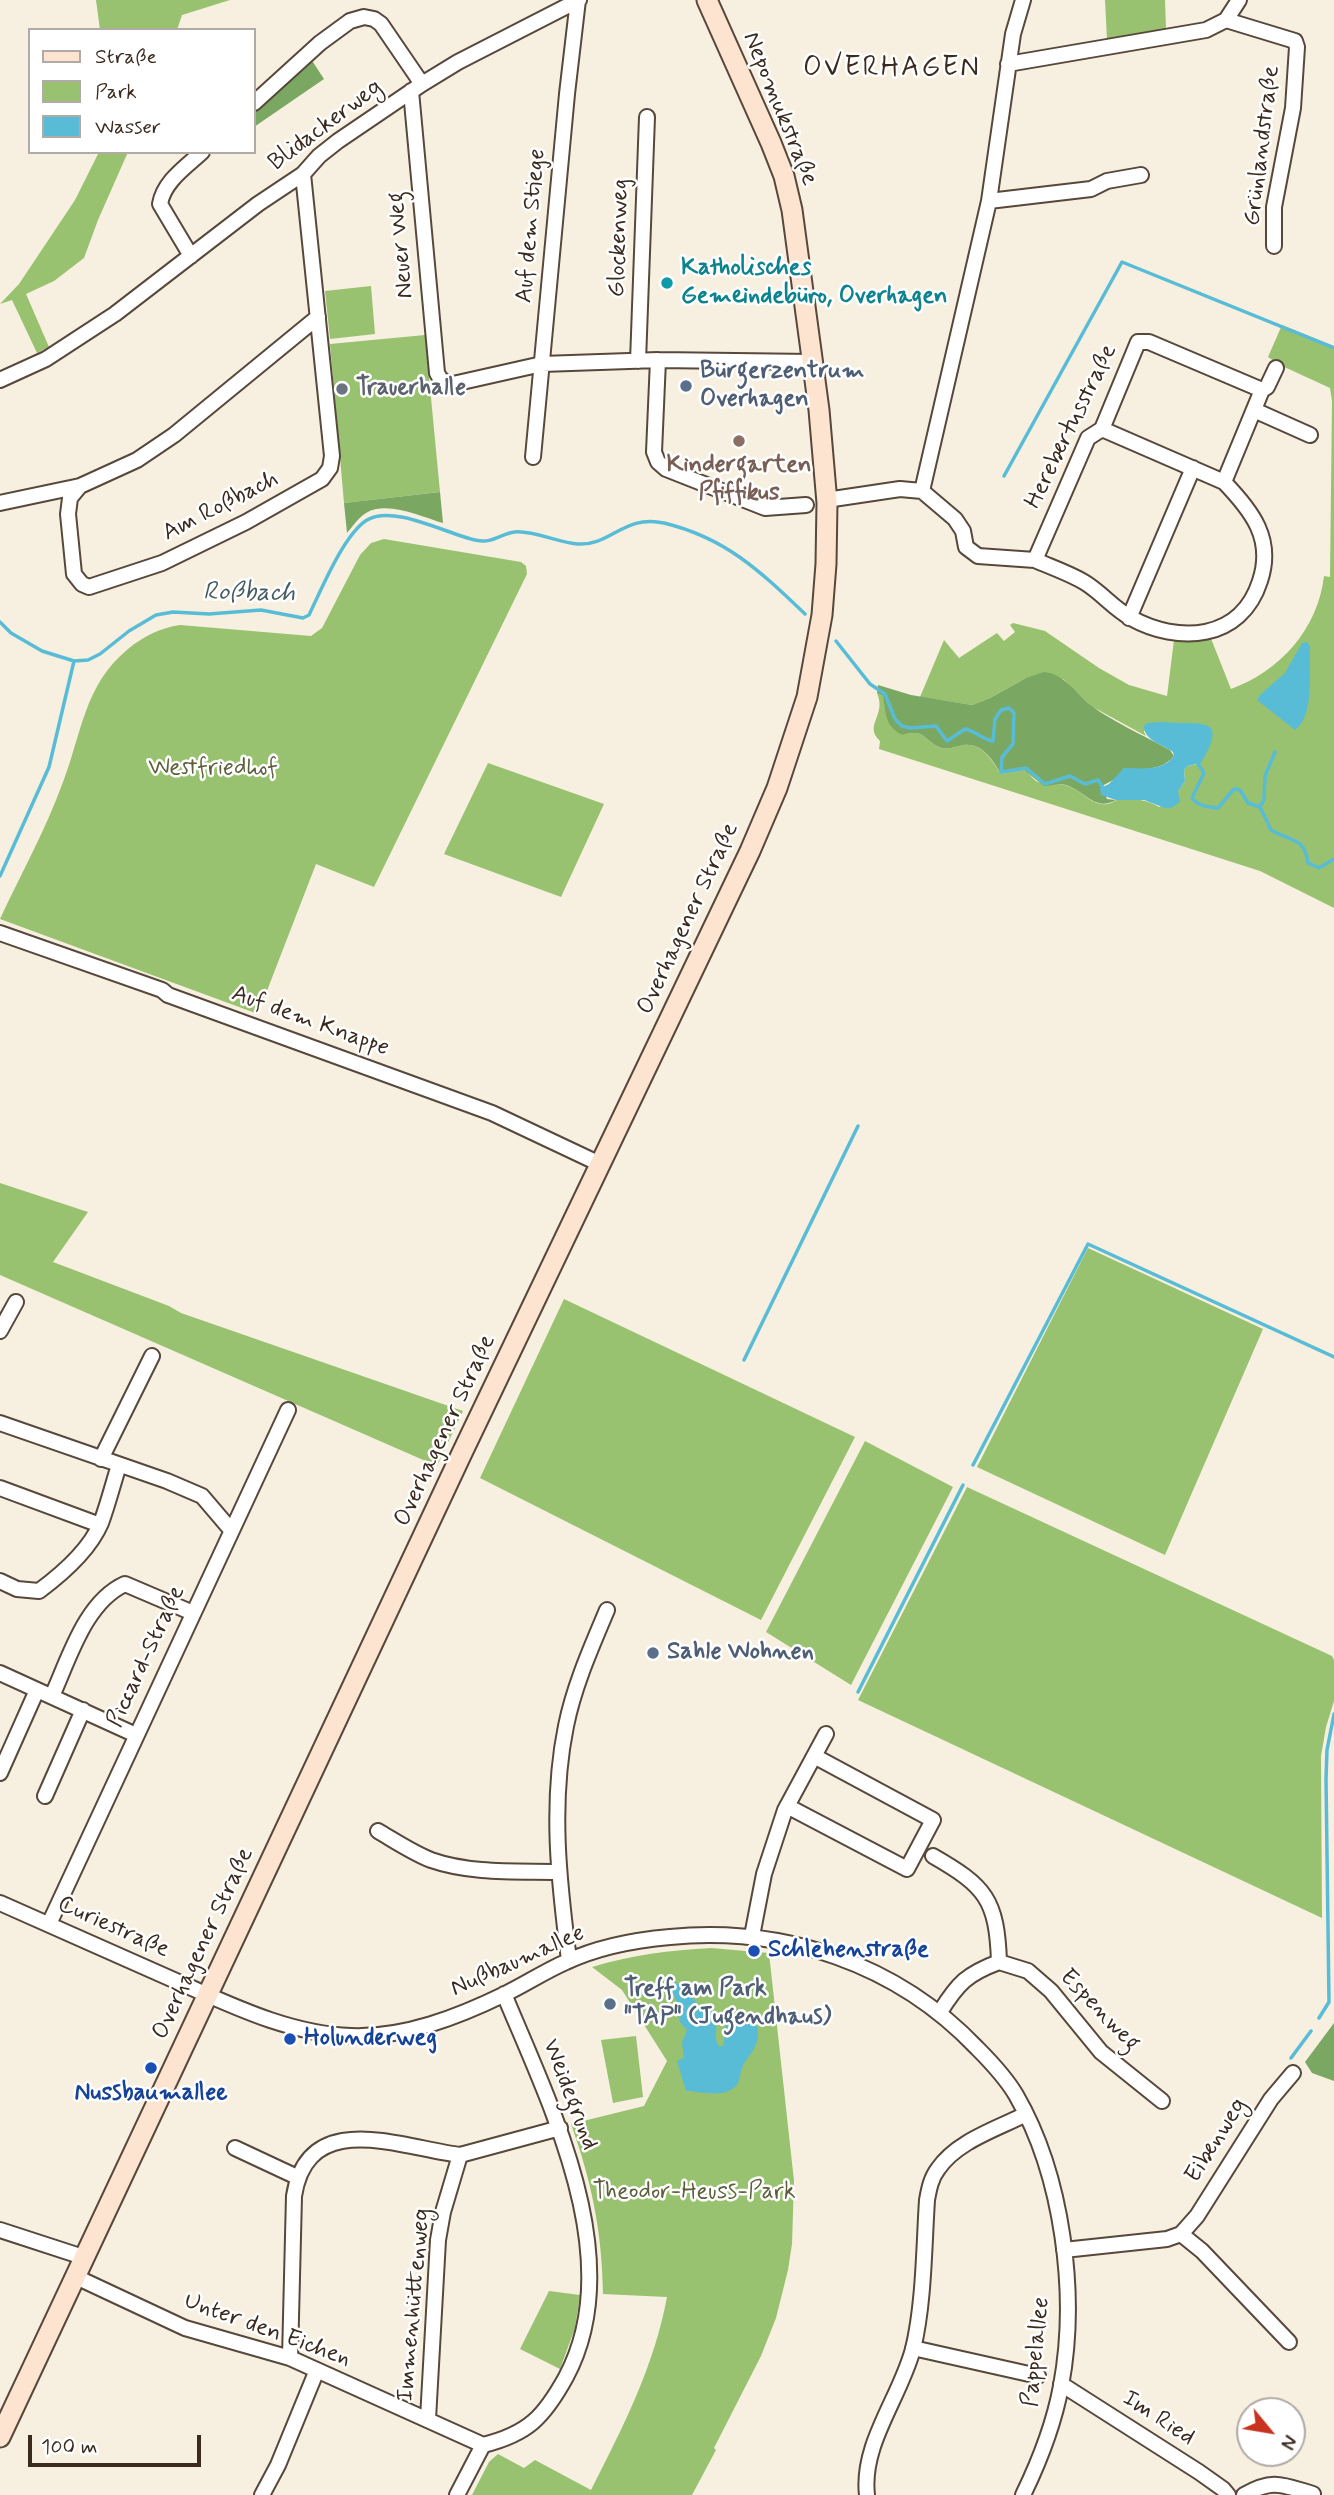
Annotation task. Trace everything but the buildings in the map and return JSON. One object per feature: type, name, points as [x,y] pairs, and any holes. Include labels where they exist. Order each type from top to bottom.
[{"type":"main road","name":"Nepomukstraße","points":[[707,0],[771,143],[784,176],[792,211],[827,503],[822,615]]},
{"type":"main road","name":"Overhagener Straße","points":[[0,2437],[777,788],[807,697],[822,615]]},
{"type":"street","name":"Blidackerweg","points":[[0,380],[46,359],[115,314],[258,204],[303,174],[319,156],[338,141],[417,88],[457,62],[578,0]]},
{"type":"street","name":"Auf dem Stiege","points":[[533,457],[578,0]]},
{"type":"street","points":[[922,491],[989,201],[1013,34],[1023,0]]},
{"type":"street","points":[[1008,64],[1206,30],[1226,20],[1239,0]]},
{"type":"street","name":"Blidackerweg","points":[[256,101],[320,43],[350,21],[364,17],[381,24],[417,88]]},
{"type":"street","name":"Grünlandstraße","points":[[1226,20],[1295,41],[1297,47],[1293,108],[1274,207],[1274,246]]},
{"type":"street","name":"Neuer Weg","points":[[417,88],[437,373],[441,380],[453,384],[542,364]]},
{"type":"street","name":"Glockenweg","points":[[638,361],[647,117]]},
{"type":"street","points":[[191,256],[160,204],[162,192],[200,154]]},
{"type":"street","name":"Am Roßbach","points":[[80,486],[70,498],[68,514],[74,574],[82,584],[89,587],[162,563],[246,522],[322,479],[330,468],[332,456],[303,174]]},
{"type":"street","points":[[989,201],[1091,189],[1107,181],[1142,175]]},
{"type":"street","points":[[0,503],[80,486],[128,465],[174,435],[318,317]]},
{"type":"street","name":"Herebertusstraße","points":[[1035,560],[1088,438],[1102,429],[1138,342],[1149,342],[1262,390]]},
{"type":"street","points":[[542,364],[658,360],[812,362]]},
{"type":"street","points":[[658,360],[654,452],[658,462],[666,469],[765,508],[806,505]]},
{"type":"street","points":[[1224,482],[1262,390],[1268,387],[1276,368]]},
{"type":"street","points":[[1254,410],[1310,435]]},
{"type":"street","points":[[827,503],[833,499],[900,489],[922,491],[955,519],[963,531],[965,547],[978,556],[1035,560],[1085,582],[1129,618],[1172,634],[1188,635],[1213,631],[1234,618],[1254,596],[1264,566],[1261,535],[1253,514],[1224,482],[1102,429]]},
{"type":"street","points":[[1129,618],[1193,468]]},
{"type":"street","name":"Auf dem Knappe","points":[[0,933],[162,990],[168,995],[492,1113],[600,1164]]},
{"type":"street","points":[[0,1331],[16,1302]]},
{"type":"street","points":[[101,1459],[152,1356]]},
{"type":"street","name":"Piccard-Straße","points":[[49,1924],[288,1410]]},
{"type":"street","points":[[0,1423],[167,1481],[202,1496],[231,1530]]},
{"type":"street","points":[[0,1581],[17,1589],[39,1591],[59,1577],[88,1545],[100,1525],[119,1465]]},
{"type":"street","points":[[0,1488],[100,1525]]},
{"type":"street","points":[[52,1696],[92,1613],[114,1589],[125,1584],[193,1613]]},
{"type":"street","points":[[569,1960],[558,1872],[558,1816],[566,1726],[574,1693],[607,1610]]},
{"type":"street","points":[[0,1673],[136,1735]]},
{"type":"street","points":[[0,1773],[37,1690]]},
{"type":"street","points":[[45,1796],[83,1710]]},
{"type":"street","points":[[752,1936],[764,1874],[787,1806],[825,1734]]},
{"type":"street","points":[[787,1806],[907,1869],[933,1820],[814,1756]]},
{"type":"street","points":[[378,1831],[430,1860],[451,1865],[499,1871],[558,1872]]},
{"type":"street","points":[[933,1856],[966,1875],[987,1898],[998,1930],[999,1962],[973,1972],[953,1991],[940,2012]]},
{"type":"street","name":"Curiestraße","points":[[0,1903],[207,1995]]},
{"type":"street","name":"Nußbaumallee","points":[[207,1995],[293,2027],[329,2035],[357,2036],[428,2025],[504,1994],[569,1960],[644,1940],[694,1935],[752,1936],[820,1950],[901,1985],[940,2012],[1007,2082],[1026,2114],[1042,2152],[1064,2250]]},
{"type":"street","name":"Espenweg","points":[[999,1962],[1028,1971],[1051,1991],[1101,2052],[1162,2101]]},
{"type":"street","name":"Weidegrund","points":[[483,2445],[507,2439],[528,2428],[554,2399],[569,2372],[585,2322],[590,2290],[586,2235],[573,2173],[560,2129],[504,1994]]},
{"type":"street","name":"Eibenweg","points":[[1181,2234],[1196,2216],[1271,2099],[1293,2073]]},
{"type":"street","points":[[867,2495],[865,2478],[875,2439],[896,2397],[913,2348],[927,2200],[937,2169],[955,2151],[1026,2114]]},
{"type":"street","points":[[290,2358],[294,2196],[297,2176],[312,2155],[333,2143],[359,2138],[460,2155],[560,2129]]},
{"type":"street","points":[[235,2148],[297,2176]]},
{"type":"street","name":"Immenhüttenweg","points":[[428,2419],[438,2240],[443,2212],[460,2155]]},
{"type":"street","points":[[0,2230],[83,2257]]},
{"type":"street","points":[[1064,2250],[1167,2239],[1181,2234],[1202,2251],[1289,2342]]},
{"type":"street","name":"Pappelallee","points":[[1023,2495],[1049,2432],[1061,2384],[1068,2298],[1064,2250]]},
{"type":"street","name":"Unter den Eichen","points":[[74,2276],[185,2328],[290,2358],[483,2445]]},
{"type":"street","points":[[913,2348],[1038,2376]]},
{"type":"street","points":[[262,2495],[278,2465],[317,2370]]},
{"type":"street","name":"Im Ried","points":[[1061,2384],[1199,2472],[1228,2495]]},
{"type":"street","points":[[457,2495],[483,2445]]},
{"type":"street","points":[[1244,2495],[1259,2486],[1279,2483],[1313,2494]]},
{"type":"green space","points":[[96,0],[230,0],[182,15],[178,28],[100,28]]},
{"type":"green space","points":[[1105,0],[1165,0],[1166,29],[1107,40]]},
{"type":"green space","points":[[311,59],[324,79],[256,126],[256,109]]},
{"type":"green space","points":[[98,154],[127,154],[84,258],[54,281],[26,294],[49,347],[37,353],[12,300],[0,304],[19,284],[75,200]]},
{"type":"green space","points":[[371,286],[375,334],[330,339],[325,291]]},
{"type":"green space","points":[[1282,325],[1334,346],[1334,908],[1260,871],[879,749],[880,741],[874,730],[879,708],[877,693],[883,696],[903,735],[921,734],[945,748],[964,745],[977,747],[1001,774],[1024,770],[1036,781],[1068,786],[1102,804],[1133,799],[1159,807],[1178,797],[1185,781],[1184,770],[1188,766],[1198,764],[1177,724],[1148,723],[1144,732],[1146,736],[1091,706],[1063,679],[1026,678],[972,705],[920,697],[944,640],[959,658],[997,633],[1004,641],[1015,632],[1010,625],[1013,623],[1045,631],[1129,685],[1167,696],[1174,640],[1210,636],[1231,689],[1265,671],[1294,646],[1314,613],[1324,576],[1330,577],[1332,401],[1330,388],[1268,357]]},
{"type":"green space","points":[[425,335],[440,492],[344,503],[330,344]]},
{"type":"green space","points":[[440,492],[443,523],[404,511],[374,509],[358,520],[347,533],[344,503]]},
{"type":"green space","name":"Westfriedhof","points":[[384,539],[521,562],[526,566],[527,574],[374,887],[316,864],[258,1014],[0,919],[56,800],[93,694],[113,663],[146,636],[180,625],[311,636],[322,628],[360,555],[371,543]]},
{"type":"green space","points":[[1044,672],[1063,679],[1096,709],[1170,750],[1174,756],[1158,767],[1124,768],[1117,778],[1102,786],[1107,799],[1116,800],[1102,804],[1066,785],[1044,786],[1024,770],[1001,774],[987,754],[977,747],[964,745],[945,748],[921,734],[903,735],[890,724],[883,696],[877,693],[878,685],[911,695],[972,705]]},
{"type":"green space","points":[[488,763],[604,804],[561,897],[444,854]]},
{"type":"green space","points":[[0,1183],[88,1212],[53,1262],[181,1313],[463,1411],[437,1466],[0,1275]]},
{"type":"green space","points":[[1088,1248],[1263,1329],[1165,1555],[977,1467]]},
{"type":"green space","points":[[564,1299],[855,1437],[761,1620],[480,1478]]},
{"type":"green space","points":[[865,1441],[953,1487],[851,1685],[766,1632]]},
{"type":"green space","points":[[967,1487],[1332,1656],[1334,1701],[1321,1756],[1322,1918],[858,1700]]},
{"type":"green space","name":"Theodor-Heuss-Park","points":[[711,1948],[769,1953],[794,2181],[792,2244],[788,2270],[776,2318],[761,2356],[692,2495],[472,2495],[489,2462],[498,2454],[524,2468],[535,2460],[591,2490],[636,2396],[654,2348],[667,2297],[603,2294],[601,2250],[594,2208],[585,2167],[571,2124],[644,2106],[667,2061],[622,1990],[592,1967],[651,1954]]},
{"type":"green space","points":[[1334,2023],[1334,2081],[1312,2073],[1305,2062]]},
{"type":"green space","points":[[636,2036],[643,2097],[613,2103],[601,2040]]},
{"type":"green space","points":[[549,2291],[580,2295],[575,2328],[560,2369],[520,2349]]},
{"type":"water","points":[[1307,642],[1310,646],[1308,703],[1306,714],[1295,730],[1257,700],[1285,673],[1302,643]]},
{"type":"water","points":[[1147,723],[1206,725],[1213,736],[1201,763],[1188,766],[1184,770],[1185,781],[1178,792],[1180,802],[1171,808],[1165,808],[1144,800],[1116,800],[1101,795],[1100,788],[1109,784],[1124,768],[1158,767],[1174,756],[1173,752],[1151,739],[1145,731],[1144,726]]},
{"type":"water","points":[[675,1982],[686,1988],[699,2006],[713,2011],[718,2046],[723,2046],[726,2025],[730,2020],[743,2017],[757,2026],[756,2046],[743,2065],[738,2083],[728,2091],[686,2091],[677,2061],[684,2058],[682,2043],[687,2030],[680,2022],[679,2007],[670,1987]]},
{"type":"waterway","points":[[1004,476],[1122,262],[1334,348]]},
{"type":"waterway","name":"Roßbach","points":[[0,622],[11,633],[42,651],[74,661],[88,660],[100,654],[129,631],[156,615],[173,612],[209,614],[261,610],[303,618],[309,615],[350,537],[367,520],[378,516],[405,518],[475,540],[487,541],[509,533],[522,532],[578,544],[600,540],[638,523],[664,523],[686,529],[724,547],[757,570],[805,614]]},
{"type":"waterway","name":"Roßbach","points":[[836,641],[870,684],[885,694],[895,719],[902,726],[936,726],[947,741],[965,729],[993,741],[995,719],[1001,710],[1009,708],[1014,713],[1013,744],[1002,757],[1001,772],[1026,768],[1045,784],[1070,776],[1085,784],[1098,780],[1102,786]]},
{"type":"waterway","points":[[0,876],[49,767],[74,661]]},
{"type":"waterway","points":[[1260,806],[1264,800],[1265,776],[1275,752]]},
{"type":"waterway","points":[[1198,764],[1204,773],[1192,798],[1197,803],[1218,808],[1234,789],[1240,790],[1248,803],[1260,807],[1271,830],[1300,844],[1308,863],[1319,868],[1334,859]]},
{"type":"waterway","points":[[744,1360],[858,1126]]},
{"type":"waterway","points":[[973,1465],[1088,1244],[1334,1357]]},
{"type":"waterway","points":[[858,1692],[963,1485]]},
{"type":"waterway","points":[[1319,2018],[1329,2002],[1326,1779],[1327,1750],[1334,1714]]},
{"type":"waterway","points":[[1291,2058],[1311,2031]]},
{"type":"place","name":"Katholisches Gemeindebüro, Overhagen","points":[[667,283]]},
{"type":"place","name":"Bürgerzentrum Overhagen","points":[[686,386]]},
{"type":"place","name":"Trauerhalle","points":[[342,389]]},
{"type":"place","name":"Kindergarten Pfiffikus","points":[[739,441]]},
{"type":"place","name":"Sahle Wohnen","points":[[653,1653]]},
{"type":"place","name":"Schlehenstraße","points":[[754,1951]]},
{"type":"place","name":"Treff am Park \"TAP\" (Jugendhaus)","points":[[610,2004]]},
{"type":"place","name":"Holunderweg","points":[[290,2039]]},
{"type":"place","name":"Nussbaumallee","points":[[151,2068]]},
{"type":"district","name":"OVERHAGEN","points":[[892,69]]}]
